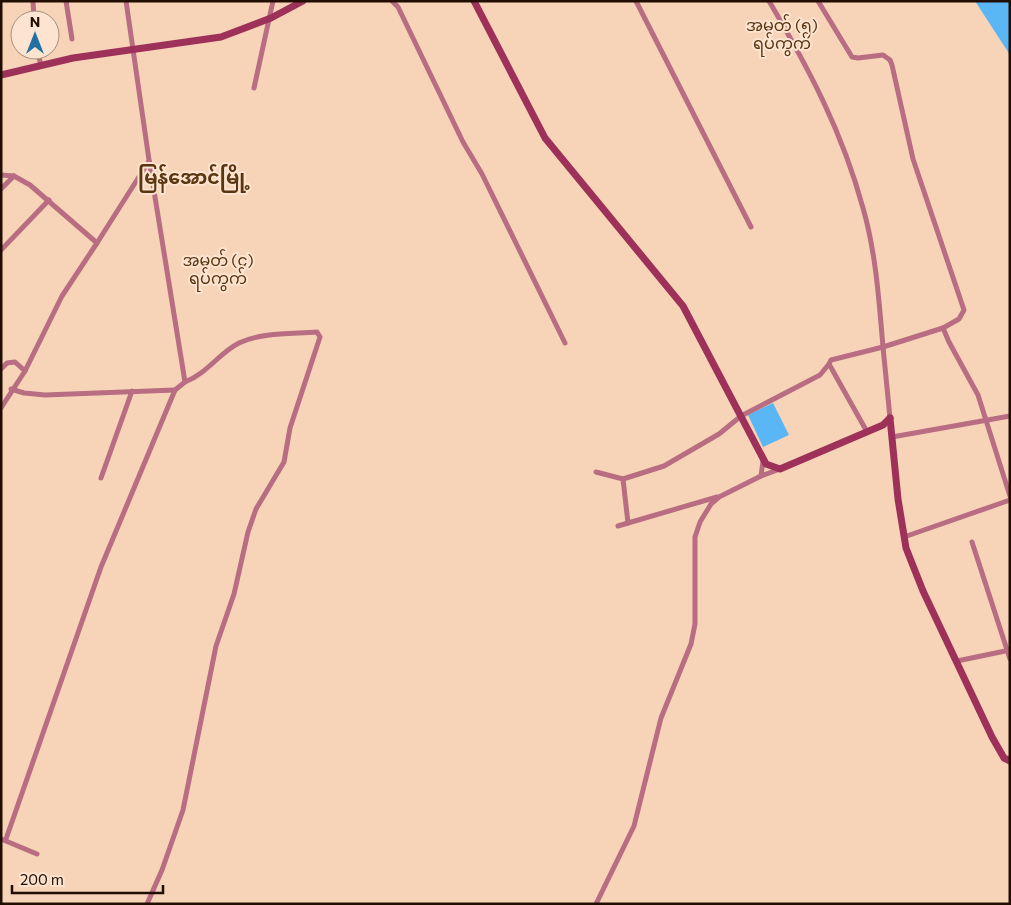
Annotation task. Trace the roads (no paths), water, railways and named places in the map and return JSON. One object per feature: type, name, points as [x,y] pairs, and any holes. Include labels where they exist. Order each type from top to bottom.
[{"type":"street","points":[[66,1],[72,39]]},
{"type":"street","points":[[126,1],[149,160],[185,382]]},
{"type":"street","points":[[254,88],[271,18],[273,1]]},
{"type":"street","points":[[1,75],[42,65],[221,37],[271,18],[303,1]]},
{"type":"street","points":[[392,1],[398,7],[462,142],[482,174],[564,343]]},
{"type":"street","points":[[474,1],[537,127],[683,306],[764,460],[772,467],[780,469]]},
{"type":"street","points":[[636,1],[751,227]]},
{"type":"street","points":[[769,1],[823,96],[836,127],[863,208],[872,248],[906,548],[923,591],[992,737],[1004,758],[1010,761]]},
{"type":"street","points":[[596,472],[623,479],[664,466],[719,434],[741,416],[820,376],[831,360],[883,347],[943,328],[959,319],[964,310],[913,159],[890,60],[883,55],[852,57],[818,1]]},
{"type":"street","points":[[41,60],[42,65]]},
{"type":"street","points":[[1,408],[25,371],[62,296],[149,160]]},
{"type":"street","points":[[1,175],[14,176],[30,185],[97,243]]},
{"type":"street","points":[[1,189],[14,176]]},
{"type":"street","points":[[1,250],[49,200]]},
{"type":"street","points":[[943,328],[978,395],[1010,496]]},
{"type":"street","points":[[37,854],[4,839],[101,567],[175,390],[185,382],[200,376],[238,343],[259,337],[317,332],[320,337],[290,428],[284,462],[256,509],[248,532],[234,594],[216,646],[184,810],[162,870],[147,904]]},
{"type":"street","points":[[1,369],[7,363],[15,362],[25,371]]},
{"type":"street","points":[[829,364],[866,430]]},
{"type":"street","points":[[12,389],[24,393],[45,395],[175,390]]},
{"type":"street","points":[[100,478],[132,392]]},
{"type":"street","points":[[892,437],[1010,416]]},
{"type":"street","points":[[618,526],[719,497],[761,476],[883,424],[890,418]]},
{"type":"street","points":[[761,476],[764,460]]},
{"type":"street","points":[[623,479],[628,523]]},
{"type":"street","points":[[596,904],[634,826],[662,718],[691,644],[695,624],[695,537],[711,504],[719,497]]},
{"type":"street","points":[[904,538],[1010,500]]},
{"type":"street","points":[[972,542],[1010,658]]},
{"type":"street","points":[[957,661],[1009,651]]},
{"type":"water","points":[[975,1],[1010,1],[1010,55]]},
{"type":"water","points":[[773,403],[789,435],[763,447],[748,415]]},
{"type":"district","name":"အမှတ် (၅) ရပ်ကွက်","points":[[782,34]]},
{"type":"district","name":"မြန်အောင်မြို့","points":[[194,177]]},
{"type":"district","name":"အမှတ် (၄) ရပ်ကွက်","points":[[218,269]]}]
